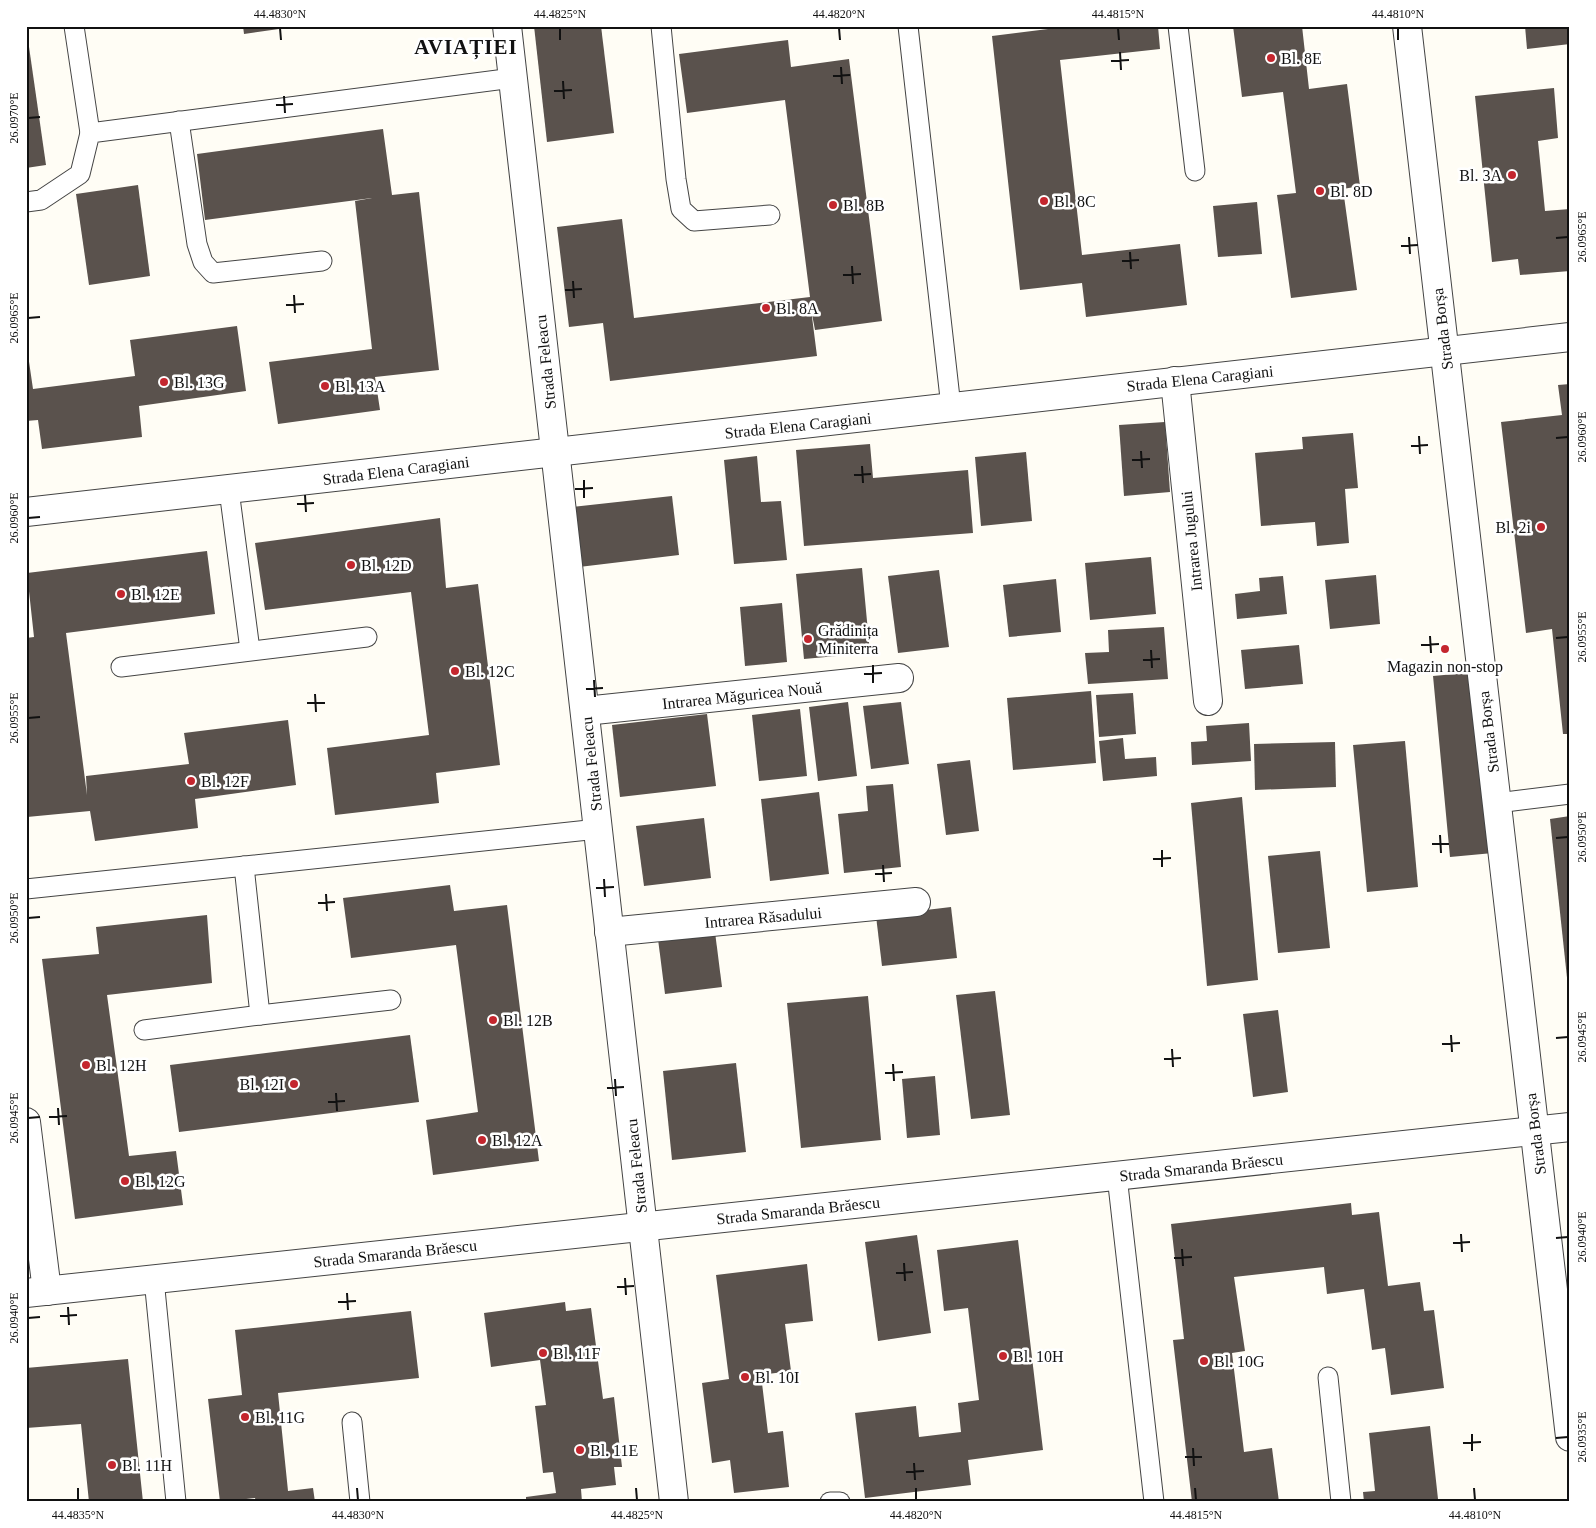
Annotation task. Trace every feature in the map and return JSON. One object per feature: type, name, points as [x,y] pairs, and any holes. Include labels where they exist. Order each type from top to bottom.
[{"type":"street","name":"Strada Feleacu","points":[[508,26],[674,1502]]},
{"type":"street","name":"Strada Borșa","points":[[1407,26],[1570,1437]]},
{"type":"street","name":"Strada Elena Caragiani","points":[[26,512],[1570,337]]},
{"type":"street","name":"Intrarea Jugului","points":[[1175,381],[1208,701]]},
{"type":"street","name":"Intrarea Măguricea Nouă","points":[[585,711],[900,678]]},
{"type":"street","name":"Intrarea Răsadului","points":[[609,932],[916,902]]},
{"type":"street","points":[[26,1122],[36,1292]]},
{"type":"street","name":"Strada Smaranda Brăescu","points":[[36,1292],[1570,1127]]},
{"type":"lane","points":[[26,202],[41,200],[80,174],[90,133],[74,26]]},
{"type":"lane","points":[[660,26],[681,210],[694,221],[770,215]]},
{"type":"lane","points":[[908,26],[951,407]]},
{"type":"lane","points":[[1178,26],[1195,170]]},
{"type":"lane","points":[[90,133],[513,78]]},
{"type":"lane","points":[[179,121],[197,244],[203,262],[213,273],[322,262]]},
{"type":"lane","points":[[229,490],[250,650]]},
{"type":"lane","points":[[121,667],[366,637]]},
{"type":"lane","points":[[1497,803],[1570,794]]},
{"type":"lane","points":[[26,889],[598,829]]},
{"type":"lane","points":[[244,866],[260,1015]]},
{"type":"lane","points":[[144,1030],[391,1000]]},
{"type":"lane","points":[[1117,1176],[1154,1502]]},
{"type":"lane","points":[[154,1279],[176,1502]]},
{"type":"lane","points":[[1328,1377],[1341,1502]]},
{"type":"lane","points":[[352,1422],[360,1502]]},
{"type":"lane","points":[[830,1502],[840,1502]]},
{"type":"building","points":[[26,26],[46,165],[26,168]]},
{"type":"building","points":[[243,26],[293,26],[293,27],[244,34]]},
{"type":"building","points":[[534,26],[601,26],[614,133],[547,142]]},
{"type":"building","name":"Bl. 8C","points":[[1048,26],[1158,26],[1160,49],[1060,60],[1082,255],[1180,244],[1187,305],[1086,317],[1082,283],[1020,290],[992,36],[1048,29]]},
{"type":"building","name":"Bl. 8D","points":[[1233,26],[1302,26],[1309,89],[1347,84],[1360,186],[1343,189],[1357,290],[1291,298],[1277,195],[1296,193],[1283,92],[1242,97]]},
{"type":"building","points":[[1525,26],[1570,26],[1570,44],[1527,49]]},
{"type":"building","points":[[788,40],[791,67],[849,59],[882,321],[815,330],[811,309],[817,356],[610,381],[603,323],[569,327],[557,227],[622,219],[634,318],[810,297],[785,100],[687,113],[679,54]]},
{"type":"building","name":"Bl. 3A","points":[[1554,88],[1558,138],[1538,141],[1545,211],[1570,209],[1570,271],[1520,275],[1518,259],[1492,262],[1475,96]]},
{"type":"building","points":[[383,129],[392,195],[419,192],[439,370],[375,377],[380,410],[278,424],[269,362],[372,349],[355,201],[372,198],[205,220],[197,154]]},
{"type":"building","points":[[138,185],[150,276],[89,285],[76,194]]},
{"type":"building","points":[[1257,202],[1262,254],[1218,257],[1213,206]]},
{"type":"building","name":"Bl. 13G","points":[[237,326],[246,391],[139,406],[142,437],[42,449],[38,420],[26,421],[26,341],[33,389],[135,376],[130,340]]},
{"type":"building","name":"Bl. 2i","points":[[1570,384],[1570,446],[1567,447],[1570,474],[1570,734],[1563,734],[1552,629],[1526,633],[1501,422],[1562,415],[1558,385]]},
{"type":"building","points":[[1165,422],[1170,492],[1124,496],[1119,425]]},
{"type":"building","points":[[1353,433],[1358,488],[1345,489],[1349,543],[1317,546],[1315,522],[1261,526],[1255,453],[1303,449],[1302,437]]},
{"type":"building","points":[[870,444],[873,478],[968,470],[973,533],[804,546],[796,450]]},
{"type":"building","points":[[1026,452],[1032,521],[981,526],[975,457]]},
{"type":"building","points":[[757,456],[761,502],[781,501],[787,560],[734,564],[724,460]]},
{"type":"building","points":[[672,496],[679,555],[579,567],[572,507]]},
{"type":"building","name":"Bl. 12C","points":[[440,518],[446,588],[478,584],[500,765],[436,773],[439,803],[335,815],[327,748],[429,735],[411,592],[265,610],[255,543]]},
{"type":"building","points":[[207,551],[215,614],[66,633],[87,795],[86,776],[189,764],[184,733],[288,720],[296,785],[195,799],[198,828],[95,841],[90,811],[27,817],[26,638],[34,637],[27,573]]},
{"type":"building","points":[[1151,557],[1156,614],[1090,620],[1085,563]]},
{"type":"building","points":[[862,568],[870,653],[804,659],[796,574]]},
{"type":"building","points":[[939,570],[949,647],[898,653],[888,576]]},
{"type":"building","points":[[1376,575],[1380,624],[1330,629],[1325,580]]},
{"type":"building","points":[[1283,576],[1287,614],[1237,619],[1235,594],[1260,591],[1259,578]]},
{"type":"building","points":[[1056,579],[1061,632],[1009,637],[1003,585]]},
{"type":"building","points":[[782,603],[787,662],[745,666],[740,607]]},
{"type":"building","points":[[1164,627],[1168,679],[1088,684],[1085,653],[1109,652],[1108,630]]},
{"type":"building","points":[[1299,645],[1303,684],[1245,689],[1241,650]]},
{"type":"building","points":[[1477,672],[1493,853],[1450,857],[1433,676]]},
{"type":"building","points":[[1091,691],[1096,763],[1013,770],[1007,698]]},
{"type":"building","points":[[1133,693],[1136,734],[1099,737],[1096,695]]},
{"type":"building","points":[[848,702],[857,776],[818,781],[809,707]]},
{"type":"building","points":[[901,702],[909,764],[871,769],[863,706]]},
{"type":"building","points":[[800,709],[807,776],[759,781],[752,715]]},
{"type":"building","points":[[707,714],[716,786],[620,797],[612,725]]},
{"type":"building","points":[[1249,723],[1251,761],[1192,765],[1191,742],[1207,741],[1206,726]]},
{"type":"building","points":[[1123,738],[1125,759],[1156,757],[1157,776],[1103,781],[1099,741]]},
{"type":"building","points":[[1405,741],[1418,887],[1367,892],[1353,745]]},
{"type":"building","points":[[1335,742],[1336,787],[1255,790],[1254,744]]},
{"type":"building","points":[[970,760],[979,831],[946,835],[937,764]]},
{"type":"building","points":[[893,784],[901,867],[844,873],[838,814],[868,811],[866,786]]},
{"type":"building","points":[[819,792],[829,874],[770,881],[761,799]]},
{"type":"building","points":[[1242,797],[1258,980],[1207,986],[1191,803]]},
{"type":"building","points":[[1570,816],[1570,987],[1568,987],[1550,819]]},
{"type":"building","points":[[704,818],[711,878],[644,886],[636,826]]},
{"type":"building","points":[[1320,851],[1330,948],[1278,953],[1268,856]]},
{"type":"building","name":"Bl. 12B","points":[[450,885],[454,911],[507,905],[539,1161],[433,1175],[426,1120],[478,1112],[456,945],[351,958],[343,898]]},
{"type":"building","points":[[951,907],[957,958],[882,966],[876,916]]},
{"type":"building","name":"Bl. 12H","points":[[207,915],[212,983],[107,995],[129,1156],[176,1151],[183,1205],[75,1219],[42,959],[99,954],[96,927]]},
{"type":"building","points":[[715,932],[722,987],[665,994],[658,939]]},
{"type":"building","points":[[995,991],[1010,1115],[971,1119],[956,995]]},
{"type":"building","points":[[868,996],[881,1140],[801,1148],[787,1003]]},
{"type":"building","points":[[1278,1010],[1288,1092],[1253,1097],[1243,1014]]},
{"type":"building","name":"Bl. 12I","points":[[410,1035],[419,1102],[179,1132],[170,1065]]},
{"type":"building","points":[[736,1063],[746,1152],[672,1160],[663,1071]]},
{"type":"building","points":[[935,1076],[940,1135],[907,1138],[902,1079]]},
{"type":"building","points":[[1351,1203],[1352,1215],[1379,1212],[1388,1286],[1420,1282],[1424,1311],[1434,1310],[1444,1388],[1391,1395],[1385,1348],[1372,1350],[1364,1289],[1327,1294],[1324,1267],[1234,1277],[1245,1351],[1232,1353],[1244,1452],[1272,1448],[1279,1502],[1192,1502],[1173,1340],[1184,1339],[1171,1224]]},
{"type":"building","points":[[917,1235],[931,1333],[878,1341],[865,1242]]},
{"type":"building","name":"Bl. 10H","points":[[1018,1240],[1043,1450],[968,1460],[971,1485],[865,1498],[855,1413],[916,1406],[919,1437],[961,1432],[958,1403],[979,1400],[968,1308],[944,1311],[937,1250]]},
{"type":"building","name":"Bl. 10I","points":[[807,1264],[813,1321],[785,1324],[791,1371],[761,1375],[768,1433],[783,1431],[789,1487],[734,1493],[730,1460],[712,1463],[702,1383],[729,1379],[716,1275]]},
{"type":"building","points":[[565,1302],[566,1311],[591,1308],[603,1399],[614,1397],[622,1467],[614,1467],[616,1485],[581,1489],[582,1502],[526,1502],[526,1497],[556,1493],[553,1472],[543,1473],[535,1406],[546,1405],[540,1360],[491,1367],[484,1313]]},
{"type":"building","name":"Bl. 11G","points":[[411,1311],[419,1378],[278,1393],[288,1491],[313,1488],[315,1502],[256,1502],[255,1498],[220,1502],[208,1399],[242,1395],[235,1330]]},
{"type":"building","name":"Bl. 11H","points":[[128,1359],[143,1502],[89,1502],[81,1424],[26,1428],[26,1368]]},
{"type":"building","points":[[1430,1426],[1438,1499],[1419,1502],[1364,1502],[1363,1492],[1375,1491],[1369,1433]]},
{"type":"place","name":"Bl. 8E","points":[[1271,58]]},
{"type":"place","name":"Bl. 3A","points":[[1512,175]]},
{"type":"place","name":"Bl. 8D","points":[[1320,191]]},
{"type":"place","name":"Bl. 8C","points":[[1044,201]]},
{"type":"place","name":"Bl. 8B","points":[[833,205]]},
{"type":"place","name":"Bl. 8A","points":[[766,308]]},
{"type":"place","name":"Bl. 13G","points":[[164,382]]},
{"type":"place","name":"Bl. 13A","points":[[325,386]]},
{"type":"place","name":"Bl. 2i","points":[[1541,527]]},
{"type":"place","name":"Bl. 12D","points":[[351,565]]},
{"type":"place","name":"Bl. 12E","points":[[121,594]]},
{"type":"place","name":"Grădinița Miniterra","points":[[808,639]]},
{"type":"place","name":"Magazin non-stop","points":[[1445,649]]},
{"type":"place","name":"Bl. 12C","points":[[455,671]]},
{"type":"place","name":"Bl. 12F","points":[[191,781]]},
{"type":"place","name":"Bl. 12B","points":[[493,1020]]},
{"type":"place","name":"Bl. 12H","points":[[86,1065]]},
{"type":"place","name":"Bl. 12I","points":[[294,1084]]},
{"type":"place","name":"Bl. 12A","points":[[482,1140]]},
{"type":"place","name":"Bl. 12G","points":[[125,1181]]},
{"type":"place","name":"Bl. 11F","points":[[543,1353]]},
{"type":"place","name":"Bl. 10H","points":[[1003,1356]]},
{"type":"place","name":"Bl. 10G","points":[[1204,1361]]},
{"type":"place","name":"Bl. 10I","points":[[745,1377]]},
{"type":"place","name":"Bl. 11G","points":[[245,1417]]},
{"type":"place","name":"Bl. 11E","points":[[580,1450]]},
{"type":"place","name":"Bl. 11H","points":[[112,1465]]},
{"type":"district","name":"AVIAȚIEI","points":[[466,47]]}]
